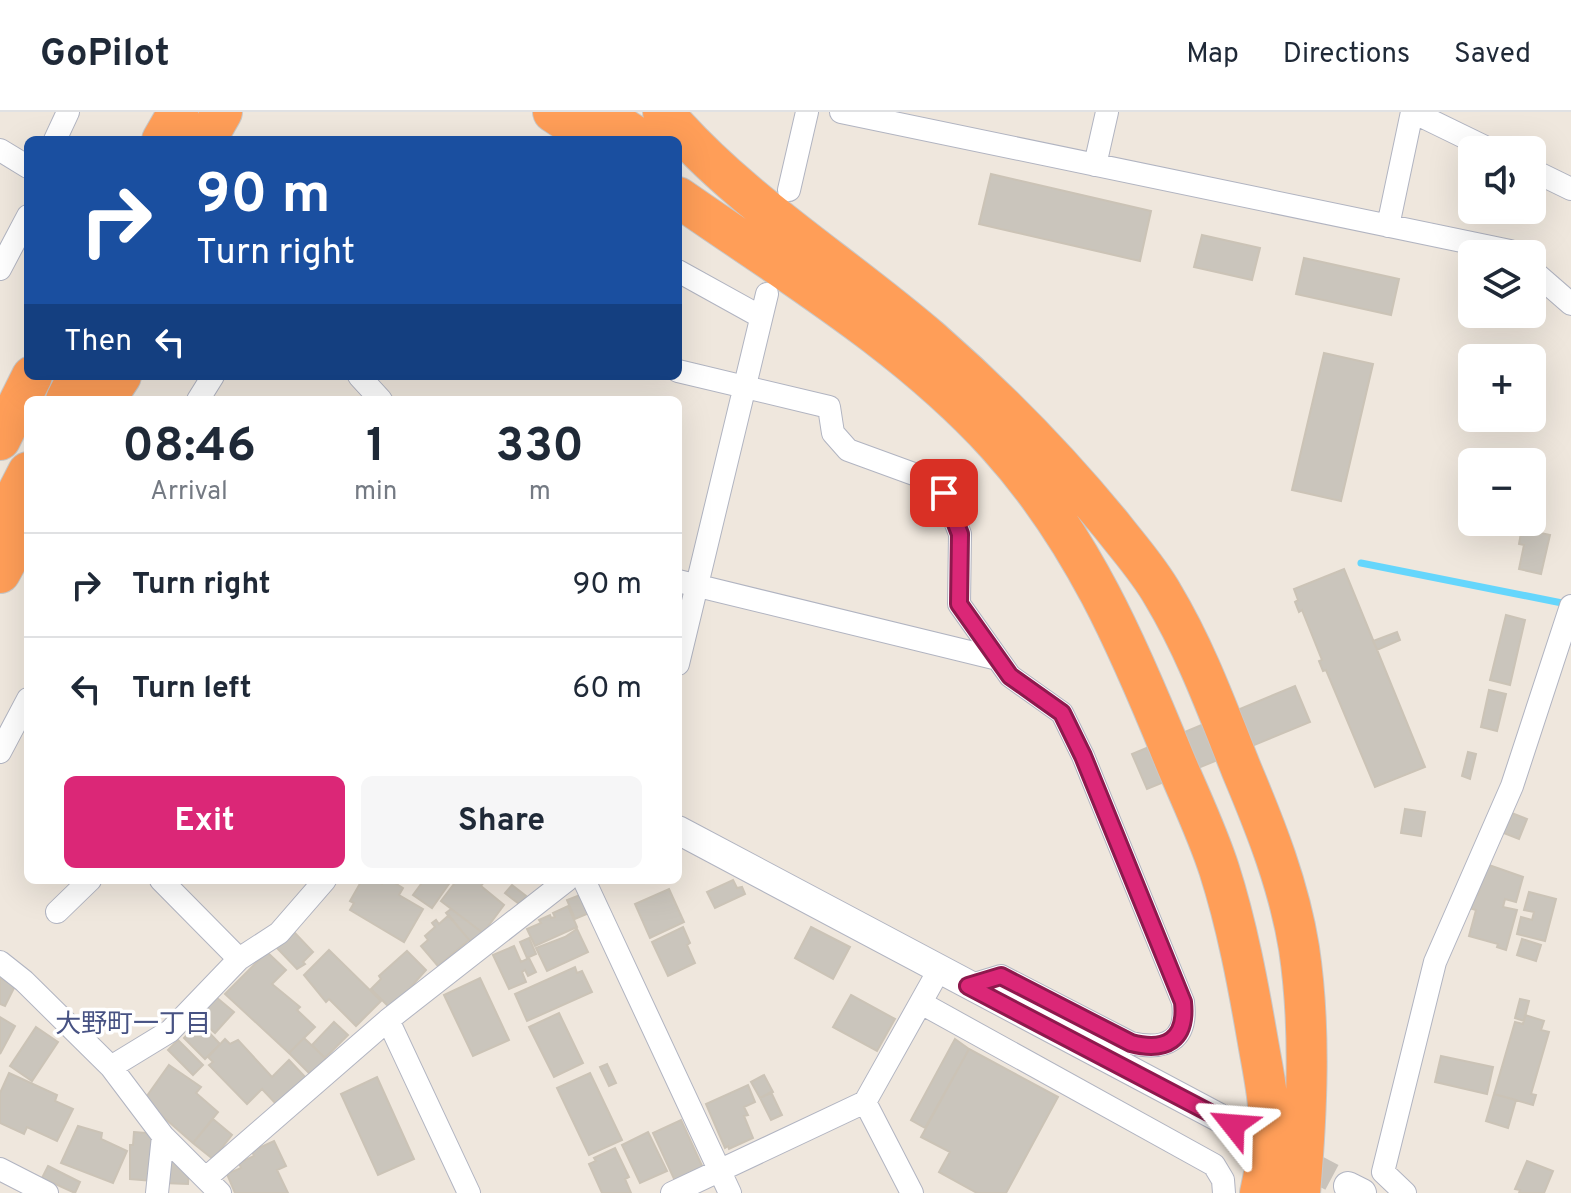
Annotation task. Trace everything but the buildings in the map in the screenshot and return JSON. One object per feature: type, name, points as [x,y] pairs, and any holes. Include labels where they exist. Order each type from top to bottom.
[{"type":"highway","points":[[156,136],[168,112]]},
{"type":"highway","points":[[164,136],[178,112]]},
{"type":"highway","points":[[208,136],[222,112]]},
{"type":"highway","points":[[553,112],[589,136]]},
{"type":"highway","points":[[599,112],[635,136]]},
{"type":"highway","points":[[663,112],[689,142],[865,308],[996,442],[1064,529],[1098,586],[1134,658],[1219,867],[1250,1000],[1265,1083],[1270,1193]]},
{"type":"highway","points":[[682,168],[865,308]]},
{"type":"highway","points":[[682,199],[865,308]]},
{"type":"highway","points":[[682,216],[929,339],[1061,468],[1128,546],[1161,592],[1189,642],[1272,845],[1288,895],[1299,948],[1307,1057],[1269,1128],[1260,1193]]},
{"type":"highway","points":[[0,440],[25,390]]},
{"type":"highway","points":[[0,573],[24,485]]},
{"type":"highway","points":[[1269,1128],[1341,1191]]},
{"type":"highway","points":[[1269,1128],[1300,1193]]},
{"type":"street","points":[[57,136],[68,112]]},
{"type":"street","points":[[789,190],[807,112]]},
{"type":"street","points":[[841,112],[1458,240]]},
{"type":"street","points":[[1095,165],[1107,112]]},
{"type":"street","points":[[1388,226],[1413,112],[1462,136]]},
{"type":"street","points":[[0,150],[24,165]]},
{"type":"street","points":[[1546,177],[1571,189]]},
{"type":"street","points":[[0,269],[24,224]]},
{"type":"street","points":[[682,273],[761,317]]},
{"type":"street","points":[[1546,282],[1571,304]]},
{"type":"street","points":[[682,628],[687,583],[745,387],[767,294]]},
{"type":"street","points":[[682,372],[829,407],[833,433],[848,450],[922,477],[944,493],[960,534],[959,604],[1010,676],[1062,713],[1083,756],[1178,987],[1185,1018],[1178,1034],[1167,1044],[1149,1047],[1131,1043],[1001,976],[968,986]]},
{"type":"street","points":[[363,380],[377,396]]},
{"type":"street","points":[[0,453],[24,468]]},
{"type":"street","points":[[687,583],[998,659]]},
{"type":"street","points":[[1405,1193],[1383,1172],[1435,962],[1512,786],[1570,611]]},
{"type":"street","points":[[0,752],[24,706]]},
{"type":"street","points":[[11,730],[24,743]]},
{"type":"street","points":[[682,832],[968,986],[1269,1128]]},
{"type":"street","points":[[57,912],[86,884]]},
{"type":"street","points":[[165,884],[239,959]]},
{"type":"street","points":[[111,1067],[170,1031],[239,959],[279,933],[322,884]]},
{"type":"street","points":[[0,962],[24,981],[111,1067],[163,1136],[213,1186],[388,1020],[562,884]]},
{"type":"street","points":[[586,884],[730,1193]]},
{"type":"street","points":[[672,1193],[865,1102],[939,970]]},
{"type":"street","points":[[921,1003],[1214,1165],[1223,1180],[1224,1193]]},
{"type":"street","points":[[388,1020],[469,1193]]},
{"type":"street","points":[[865,1102],[912,1193]]},
{"type":"street","points":[[157,1193],[163,1136]]},
{"type":"street","points":[[7,1179],[47,1193]]},
{"type":"waterway","points":[[1361,563],[1567,604]]},
{"type":"tunnel","points":[[1233,1125],[1348,1186]]},
{"type":"district","name":"大野町一丁目","points":[[133,1023]]},
{"type":"route","points":[[944,493],[960,534],[959,604],[1010,676],[1062,713],[1083,756],[1183,1002],[1185,1018],[1178,1034],[1167,1044],[1149,1047],[1131,1043],[1001,976],[968,986],[1233,1125]]}]
